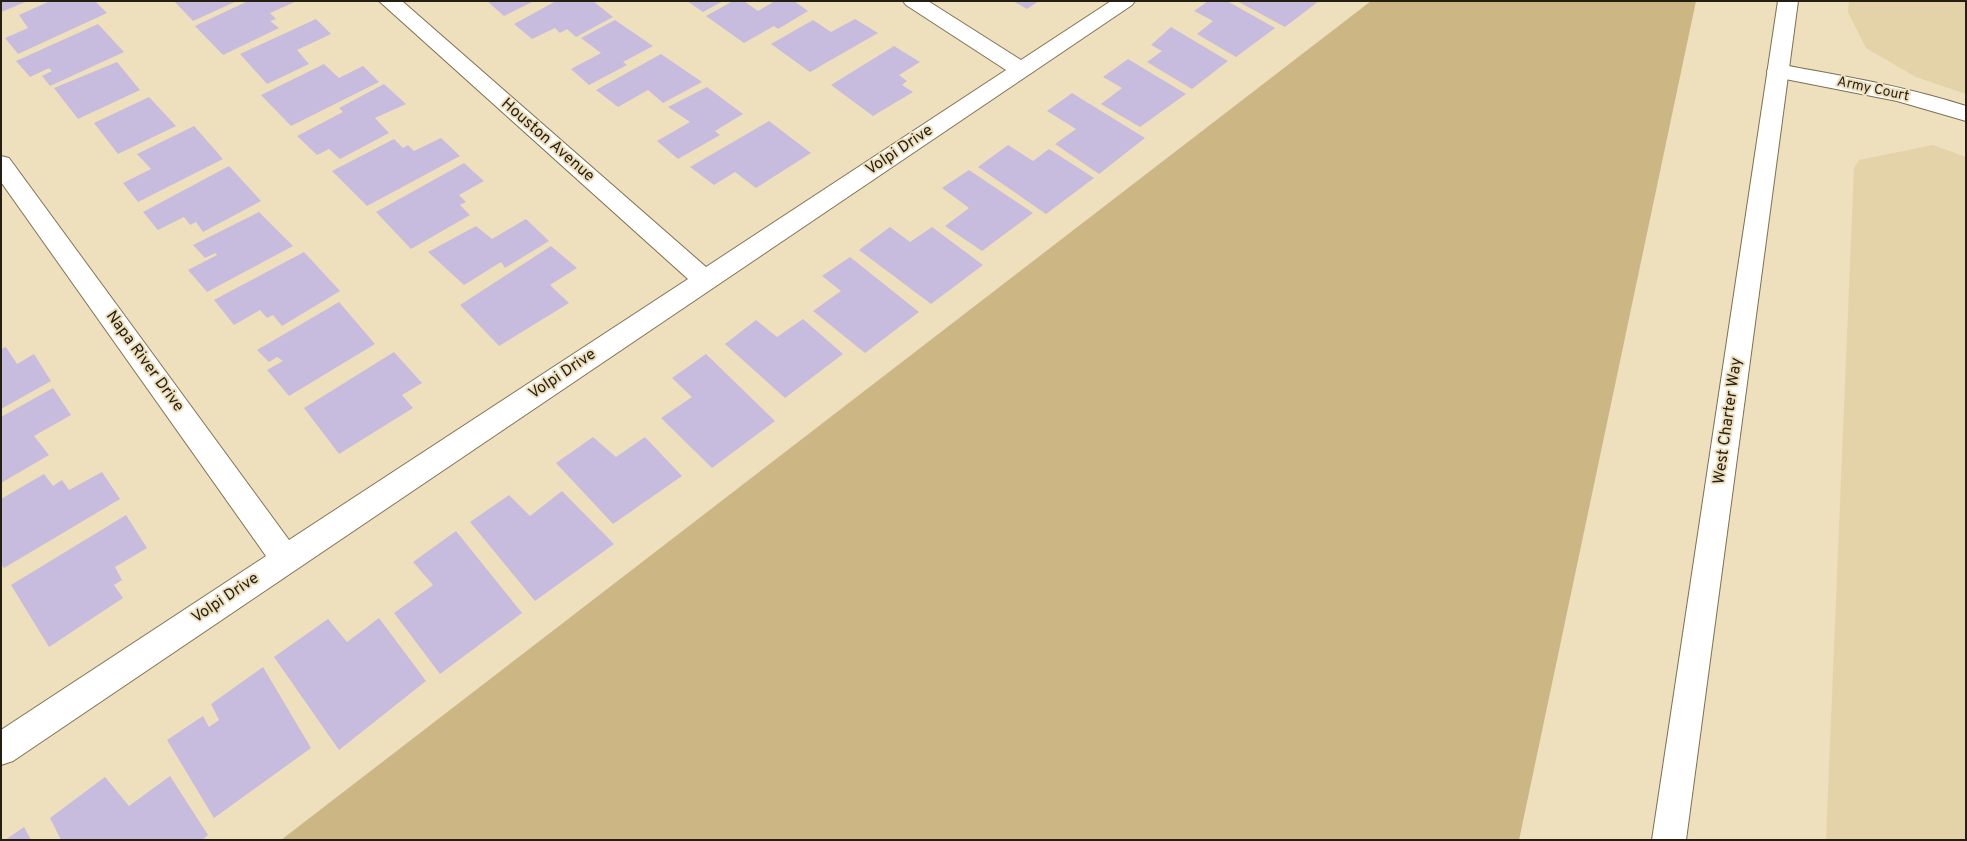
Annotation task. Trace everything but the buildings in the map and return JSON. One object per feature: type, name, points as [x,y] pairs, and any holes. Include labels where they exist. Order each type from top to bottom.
[{"type":"main road","name":"Houston Avenue","points":[[389,1],[706,280]]},
{"type":"main road","points":[[913,1],[1022,70]]},
{"type":"main road","name":"Volpi Drive","points":[[1,749],[1125,1]]},
{"type":"main road","name":"West Charter Way","points":[[1669,840],[1788,1]]},
{"type":"main road","name":"Army Court","points":[[1778,71],[1942,105],[1966,114]]},
{"type":"main road","name":"Napa River Drive","points":[[1,164],[286,560]]},
{"type":"shaded area","points":[[1371,1],[1696,1],[1519,840],[281,840]]},
{"type":"shaded area","points":[[1849,1],[1966,1],[1966,94],[1916,77],[1866,48],[1848,12]]},
{"type":"shaded area","points":[[1933,145],[1966,157],[1966,840],[1826,840],[1854,168],[1859,160]]}]
